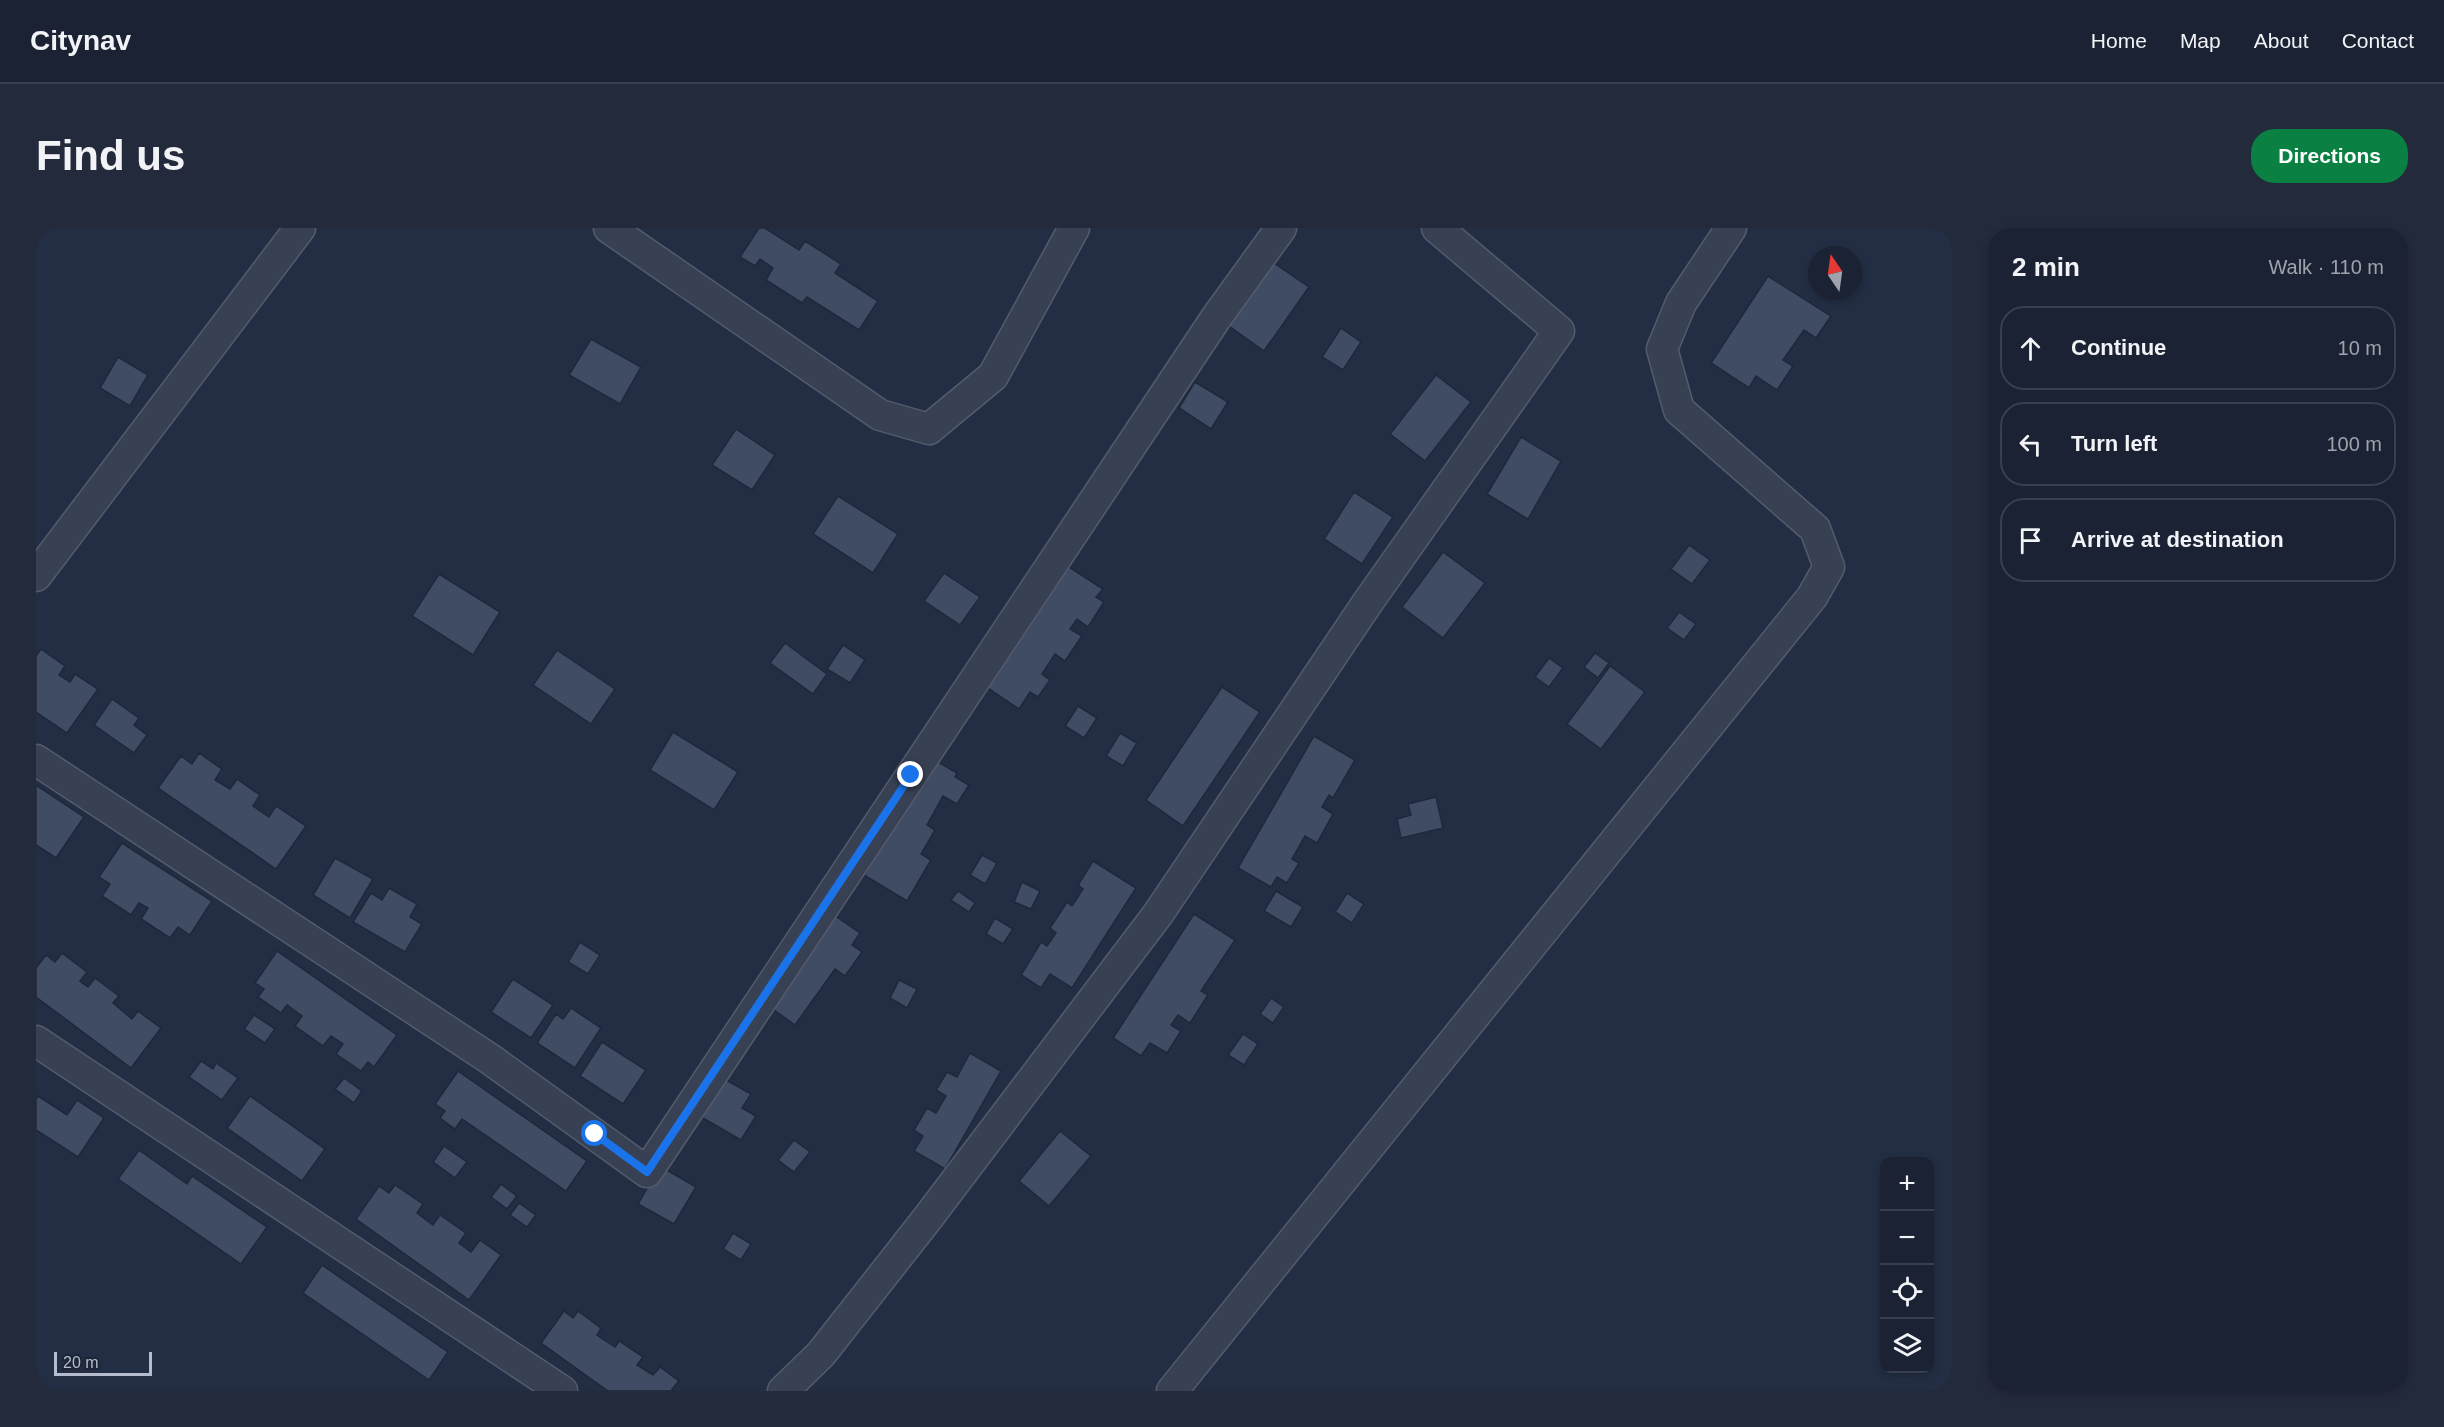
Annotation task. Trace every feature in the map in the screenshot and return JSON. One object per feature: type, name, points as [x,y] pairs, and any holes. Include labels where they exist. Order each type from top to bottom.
[{"type":"street","points":[[36,576],[300,228]]},
{"type":"street","points":[[609,228],[880,415],[929,429],[993,376],[1074,228]]},
{"type":"street","points":[[36,760],[490,1059],[647,1172],[1216,318],[1281,228]]},
{"type":"street","points":[[783,1391],[820,1354],[863,1300],[1158,914],[1368,602],[1559,331],[1437,228]]},
{"type":"street","points":[[1172,1391],[1812,597],[1829,567],[1815,528],[1679,411],[1662,349],[1681,303],[1731,228]]},
{"type":"street","points":[[36,1041],[562,1391]]},
{"type":"building","points":[[759,228],[765,228],[799,250],[805,241],[841,264],[835,273],[878,301],[859,330],[807,297],[802,303],[766,280],[773,268],[760,259],[755,266],[740,257]]},
{"type":"building","points":[[1271,261],[1309,287],[1264,351],[1226,324]]},
{"type":"building","points":[[1768,276],[1831,316],[1816,338],[1804,330],[1783,360],[1793,366],[1777,390],[1756,376],[1749,388],[1711,363]]},
{"type":"building","points":[[1341,328],[1361,342],[1343,370],[1322,357]]},
{"type":"building","points":[[591,339],[641,367],[620,404],[569,375]]},
{"type":"building","points":[[118,357],[148,375],[130,406],[100,388]]},
{"type":"building","points":[[1436,375],[1471,402],[1425,461],[1390,434]]},
{"type":"building","points":[[1195,382],[1228,402],[1211,429],[1179,408]]},
{"type":"building","points":[[736,429],[775,455],[752,490],[712,465]]},
{"type":"building","points":[[1521,437],[1561,461],[1528,519],[1487,494]]},
{"type":"building","points":[[1354,492],[1393,517],[1362,564],[1324,539]]},
{"type":"building","points":[[838,496],[898,534],[873,573],[813,534]]},
{"type":"building","points":[[1689,545],[1710,560],[1692,584],[1671,569]]},
{"type":"building","points":[[1443,552],[1485,583],[1443,638],[1402,607]]},
{"type":"building","points":[[1063,563],[1103,589],[1096,597],[1104,602],[1088,627],[1077,619],[1070,629],[1082,636],[1065,661],[1055,654],[1042,674],[1050,680],[1038,697],[1030,692],[1019,709],[982,684]]},
{"type":"building","points":[[944,573],[980,597],[960,625],[924,601]]},
{"type":"building","points":[[439,574],[500,612],[473,655],[412,616]]},
{"type":"building","points":[[1679,612],[1696,624],[1684,640],[1667,628]]},
{"type":"building","points":[[785,643],[827,674],[813,694],[770,663]]},
{"type":"building","points":[[843,645],[865,660],[850,683],[827,669]]},
{"type":"building","points":[[41,649],[65,666],[59,675],[70,682],[75,674],[98,689],[67,733],[36,712],[36,656]]},
{"type":"building","points":[[557,650],[615,689],[591,724],[533,685]]},
{"type":"building","points":[[1595,653],[1609,663],[1598,678],[1584,667]]},
{"type":"building","points":[[1549,658],[1563,668],[1549,687],[1535,677]]},
{"type":"building","points":[[1610,666],[1645,692],[1601,749],[1567,724]]},
{"type":"building","points":[[1222,687],[1260,712],[1183,826],[1146,800]]},
{"type":"building","points":[[112,699],[139,718],[134,725],[147,735],[134,753],[94,725]]},
{"type":"building","points":[[1078,706],[1097,718],[1084,738],[1065,726]]},
{"type":"building","points":[[673,732],[738,772],[714,810],[650,770]]},
{"type":"building","points":[[1120,733],[1137,743],[1123,766],[1106,756]]},
{"type":"building","points":[[1314,736],[1355,760],[1333,798],[1329,795],[1322,807],[1333,814],[1317,843],[1305,836],[1292,859],[1299,863],[1287,883],[1277,877],[1271,887],[1238,868]]},
{"type":"building","points":[[199,753],[222,769],[215,780],[230,789],[237,779],[260,795],[253,806],[269,817],[276,806],[306,826],[276,869],[158,788],[181,756],[192,764]]},
{"type":"building","points":[[933,759],[957,773],[955,777],[969,785],[957,804],[943,796],[927,825],[935,830],[921,854],[931,860],[907,901],[864,875]]},
{"type":"building","points":[[36,785],[84,817],[56,858],[36,845]]},
{"type":"building","points":[[1436,797],[1443,828],[1401,838],[1397,819],[1411,815],[1408,804]]},
{"type":"building","points":[[122,843],[212,901],[190,935],[178,927],[170,938],[141,919],[148,908],[139,903],[131,915],[102,896],[110,884],[99,877]]},
{"type":"building","points":[[982,855],[997,863],[985,884],[970,875]]},
{"type":"building","points":[[335,858],[373,879],[350,918],[313,895]]},
{"type":"building","points":[[1093,861],[1136,888],[1072,988],[1050,974],[1041,988],[1021,975],[1041,942],[1047,946],[1056,933],[1050,928],[1067,902],[1072,906],[1083,889],[1078,885]]},
{"type":"building","points":[[1022,882],[1040,891],[1031,909],[1014,902]]},
{"type":"building","points":[[389,888],[417,904],[410,917],[422,924],[405,952],[353,922],[371,893],[382,900]]},
{"type":"building","points":[[958,891],[975,903],[969,912],[951,900]]},
{"type":"building","points":[[1276,891],[1303,907],[1291,927],[1264,911]]},
{"type":"building","points":[[1347,893],[1364,904],[1352,923],[1335,912]]},
{"type":"building","points":[[831,913],[860,933],[852,945],[862,952],[845,976],[835,969],[795,1025],[767,1005]]},
{"type":"building","points":[[1194,914],[1235,940],[1201,991],[1208,995],[1190,1023],[1178,1015],[1171,1025],[1181,1031],[1167,1053],[1150,1043],[1141,1056],[1113,1038]]},
{"type":"building","points":[[995,918],[1013,929],[1003,944],[986,934]]},
{"type":"building","points":[[580,942],[600,955],[588,974],[568,962]]},
{"type":"building","points":[[277,951],[397,1035],[374,1067],[368,1062],[361,1071],[336,1054],[343,1044],[331,1036],[323,1046],[295,1026],[302,1016],[287,1005],[281,1013],[258,997],[264,989],[255,983]]},
{"type":"building","points":[[62,953],[87,972],[80,981],[88,987],[95,978],[119,996],[113,1003],[132,1019],[138,1011],[161,1028],[131,1068],[36,997],[36,968],[46,955],[55,962]]},
{"type":"building","points":[[513,979],[553,1005],[531,1038],[491,1012]]},
{"type":"building","points":[[899,980],[917,989],[907,1008],[890,998]]},
{"type":"building","points":[[1271,998],[1284,1007],[1273,1023],[1260,1014]]},
{"type":"building","points":[[571,1008],[601,1028],[575,1068],[537,1043],[556,1014],[563,1019]]},
{"type":"building","points":[[254,1015],[275,1029],[265,1043],[244,1029]]},
{"type":"building","points":[[1243,1034],[1258,1044],[1244,1065],[1228,1055]]},
{"type":"building","points":[[602,1042],[646,1070],[623,1104],[580,1076]]},
{"type":"building","points":[[970,1053],[1001,1071],[945,1169],[914,1151],[923,1136],[914,1130],[927,1108],[936,1113],[946,1096],[936,1090],[947,1072],[957,1077]]},
{"type":"building","points":[[201,1061],[213,1069],[216,1063],[238,1078],[222,1100],[189,1077]]},
{"type":"building","points":[[458,1071],[587,1161],[566,1191],[462,1119],[455,1129],[440,1118],[445,1111],[435,1104]]},
{"type":"building","points":[[719,1076],[751,1094],[742,1108],[756,1116],[741,1140],[696,1114]]},
{"type":"building","points":[[344,1078],[362,1091],[354,1103],[335,1089]]},
{"type":"building","points":[[38,1096],[67,1115],[77,1100],[104,1118],[78,1157],[36,1130],[36,1099]]},
{"type":"building","points":[[250,1096],[325,1149],[302,1181],[227,1128]]},
{"type":"building","points":[[1060,1131],[1091,1156],[1049,1206],[1019,1181]]},
{"type":"building","points":[[794,1140],[810,1152],[794,1172],[778,1160]]},
{"type":"building","points":[[444,1146],[467,1162],[455,1178],[433,1162]]},
{"type":"building","points":[[139,1150],[187,1184],[192,1176],[267,1227],[241,1264],[118,1179]]},
{"type":"building","points":[[660,1166],[696,1187],[674,1224],[638,1204]]},
{"type":"building","points":[[501,1184],[517,1196],[507,1209],[491,1197]]},
{"type":"building","points":[[395,1185],[423,1204],[417,1213],[433,1225],[440,1215],[466,1233],[459,1243],[471,1252],[480,1240],[501,1255],[469,1300],[356,1219],[379,1186],[389,1193]]},
{"type":"building","points":[[519,1203],[536,1215],[527,1227],[510,1215]]},
{"type":"building","points":[[733,1233],[751,1244],[741,1260],[723,1249]]},
{"type":"building","points":[[322,1265],[448,1352],[429,1380],[303,1293]]},
{"type":"building","points":[[564,1311],[573,1318],[578,1311],[601,1328],[597,1335],[615,1347],[619,1341],[643,1357],[637,1365],[653,1375],[660,1367],[679,1381],[672,1389],[675,1391],[608,1391],[541,1343]]},
{"type":"route","points":[[595,1134],[647,1172],[911,775]]}]
